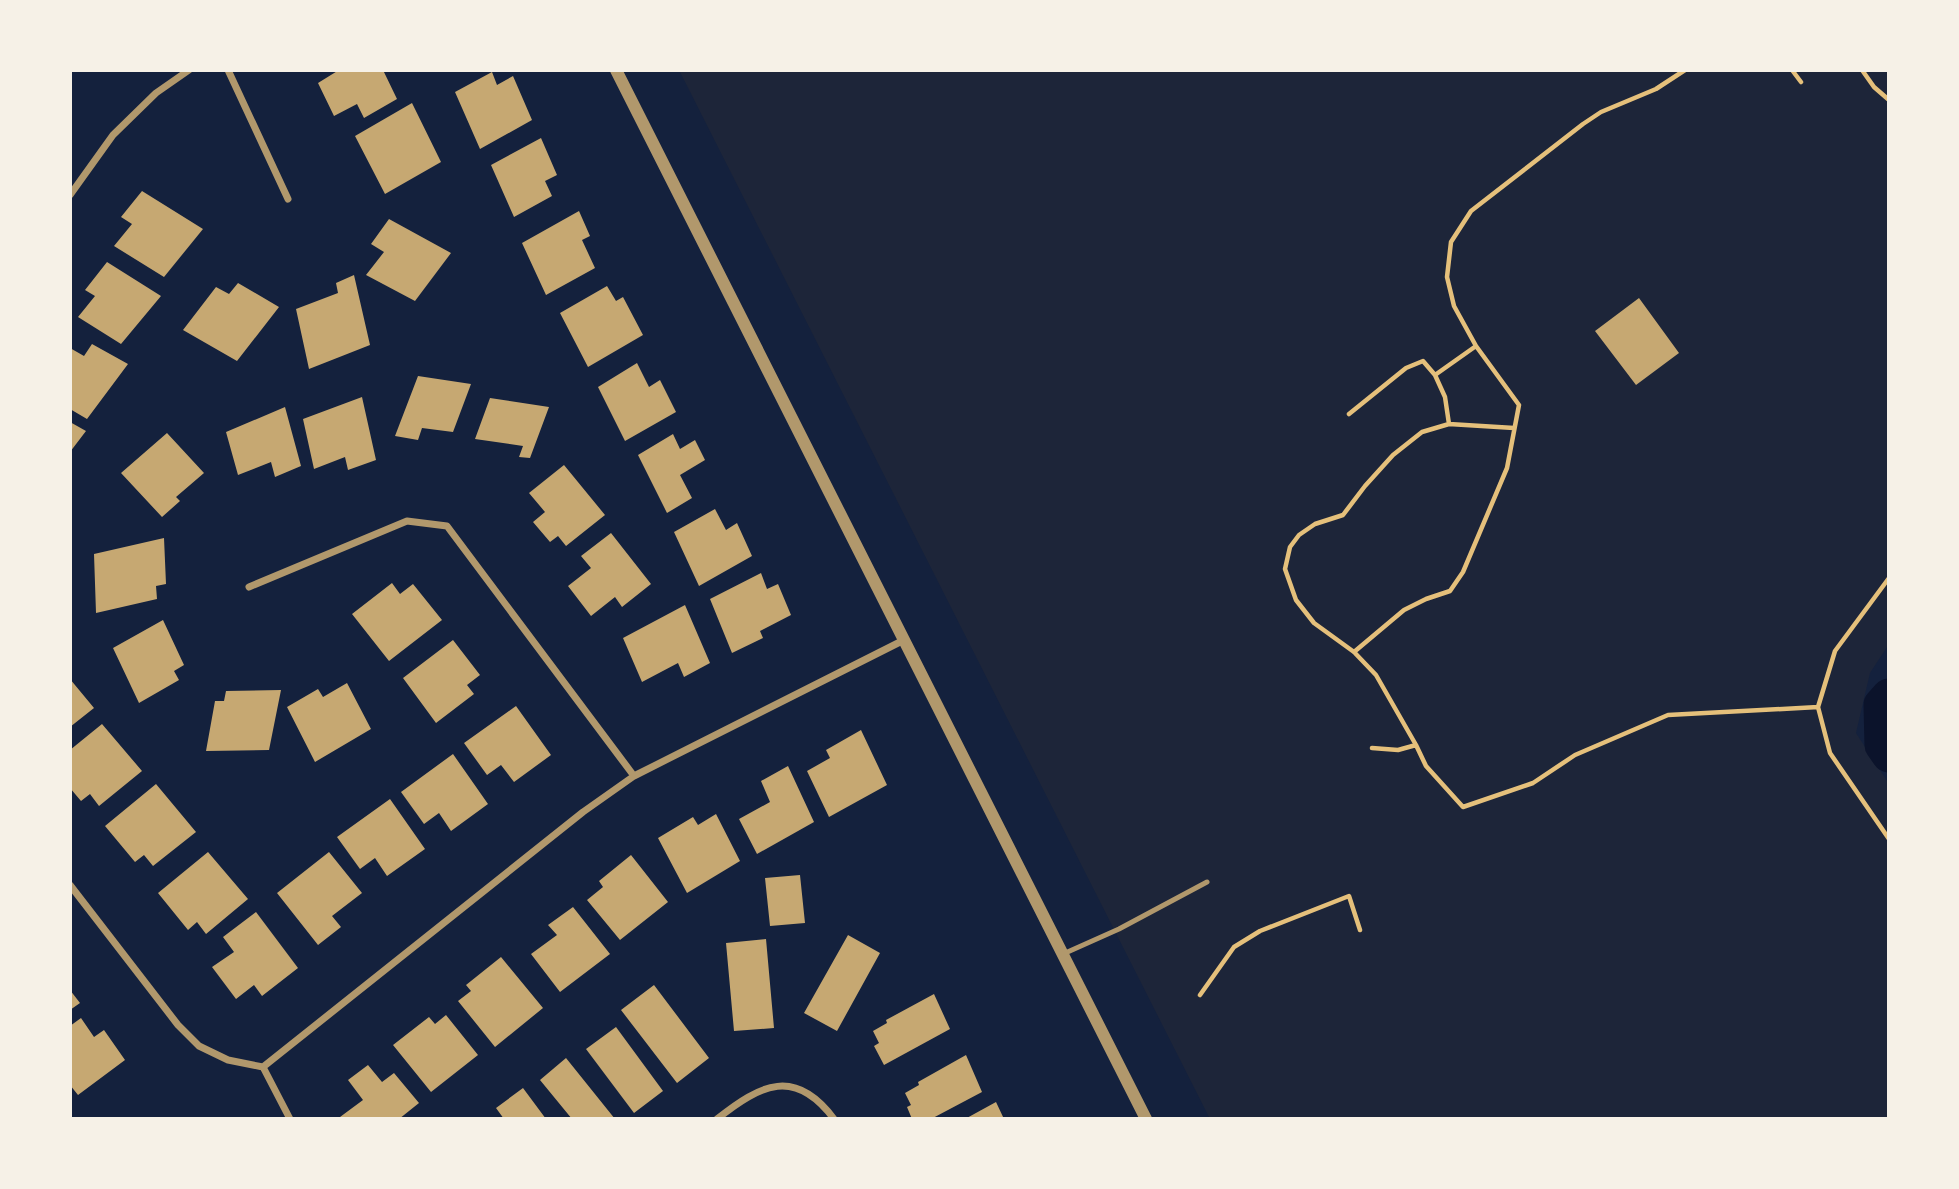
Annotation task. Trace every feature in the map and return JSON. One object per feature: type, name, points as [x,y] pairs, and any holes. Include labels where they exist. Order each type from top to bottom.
[{"type":"street","points":[[70,195],[113,135],[156,93],[189,70]]},
{"type":"street","points":[[228,70],[288,199]]},
{"type":"street","points":[[616,70],[1146,1119]]},
{"type":"street","points":[[249,587],[407,521],[447,526],[634,776]]},
{"type":"street","points":[[70,885],[178,1025],[199,1046],[228,1060],[263,1067],[583,812],[634,776],[904,640]]},
{"type":"street","points":[[263,1067],[290,1119]]},
{"type":"street","points":[[717,1119],[753,1094],[791,1085],[806,1090],[822,1102],[834,1119]]},
{"type":"lane","points":[[1063,954],[1119,929],[1207,882]]},
{"type":"path","points":[[1354,652],[1404,610],[1450,591],[1463,572],[1507,468],[1519,405],[1476,346],[1454,306],[1447,276],[1451,242],[1471,211],[1601,112],[1656,89],[1685,70]]},
{"type":"path","points":[[1792,70],[1801,82]]},
{"type":"path","points":[[1862,70],[1874,87],[1889,100]]},
{"type":"path","points":[[1435,375],[1476,346]]},
{"type":"path","points":[[1349,414],[1406,368],[1423,360],[1435,375],[1445,397],[1449,424]]},
{"type":"path","points":[[1514,428],[1449,424],[1422,432],[1386,463],[1343,516],[1315,524],[1298,535],[1290,547],[1284,569],[1296,600],[1314,623],[1354,652],[1376,675],[1426,766],[1463,807],[1533,783],[1575,755],[1668,715],[1818,707]]},
{"type":"path","points":[[1889,578],[1835,651],[1818,707],[1830,753],[1889,839]]},
{"type":"path","points":[[1372,748],[1398,750],[1416,745]]},
{"type":"path","points":[[1200,995],[1234,947],[1260,931],[1349,896],[1360,930]]},
{"type":"shaded area","points":[[679,70],[1889,70],[1889,644],[1870,673],[1856,733],[1889,784],[1889,1119],[1210,1119]]},
{"type":"building","points":[[339,70],[383,70],[397,99],[364,118],[357,104],[334,116],[318,83]]},
{"type":"building","points":[[492,72],[497,85],[513,76],[532,120],[480,149],[455,92]]},
{"type":"building","points":[[412,103],[441,162],[385,194],[355,136]]},
{"type":"building","points":[[541,138],[557,175],[545,181],[552,196],[514,217],[491,165]]},
{"type":"building","points":[[142,191],[203,229],[164,277],[114,246],[132,224],[121,217]]},
{"type":"building","points":[[579,211],[590,236],[582,240],[595,268],[546,295],[522,243]]},
{"type":"building","points":[[389,219],[451,253],[415,301],[366,275],[384,252],[371,244]]},
{"type":"building","points":[[107,262],[161,296],[121,344],[78,317],[95,296],[85,290]]},
{"type":"building","points":[[354,275],[370,345],[309,369],[296,309],[338,293],[336,283]]},
{"type":"building","points":[[238,283],[279,307],[237,361],[183,330],[216,287],[229,294]]},
{"type":"building","points":[[607,286],[616,301],[623,297],[643,335],[588,367],[560,313]]},
{"type":"building","points":[[1639,298],[1679,353],[1636,385],[1595,331]]},
{"type":"building","points":[[92,344],[128,364],[87,419],[70,409],[70,348],[84,356]]},
{"type":"building","points":[[637,363],[649,387],[660,380],[676,412],[625,441],[598,387]]},
{"type":"building","points":[[418,376],[471,384],[453,432],[422,428],[418,440],[395,436]]},
{"type":"building","points":[[362,397],[376,460],[348,470],[345,457],[314,469],[303,419]]},
{"type":"building","points":[[490,398],[549,407],[530,458],[519,457],[523,446],[475,439]]},
{"type":"building","points":[[285,407],[301,466],[275,477],[271,462],[238,475],[226,432]]},
{"type":"building","points":[[70,422],[86,431],[70,452]]},
{"type":"building","points":[[167,433],[204,473],[176,497],[180,501],[162,517],[121,473]]},
{"type":"building","points":[[673,434],[680,449],[695,440],[705,460],[680,475],[692,498],[667,513],[638,455]]},
{"type":"building","points":[[564,465],[605,515],[566,546],[558,536],[550,542],[533,522],[545,512],[529,493]]},
{"type":"building","points":[[715,509],[726,530],[737,523],[752,556],[699,586],[674,532]]},
{"type":"building","points":[[611,533],[651,584],[622,607],[615,597],[591,616],[568,586],[591,568],[581,556]]},
{"type":"building","points":[[164,538],[166,584],[156,586],[157,599],[96,613],[94,554]]},
{"type":"building","points":[[761,573],[767,589],[778,584],[791,615],[760,631],[763,638],[732,653],[710,599]]},
{"type":"building","points":[[392,583],[400,594],[413,584],[442,620],[389,661],[352,614]]},
{"type":"building","points":[[685,605],[710,663],[684,677],[678,663],[642,682],[623,638]]},
{"type":"building","points":[[163,620],[184,665],[174,671],[179,680],[139,703],[113,648]]},
{"type":"building","points":[[453,640],[480,675],[467,685],[474,694],[436,723],[403,678]]},
{"type":"building","points":[[70,679],[94,708],[70,727]]},
{"type":"building","points":[[347,683],[371,729],[315,762],[287,707],[318,689],[323,697]]},
{"type":"building","points":[[281,690],[269,750],[206,751],[215,701],[224,701],[226,691]]},
{"type":"building","points":[[516,706],[551,755],[514,782],[501,765],[487,775],[464,743]]},
{"type":"building","points":[[102,724],[142,771],[99,806],[90,794],[81,801],[70,788],[70,750]]},
{"type":"building","points":[[861,730],[887,785],[829,817],[807,771],[830,758],[826,750]]},
{"type":"building","points":[[453,754],[488,804],[451,831],[439,813],[424,824],[401,792]]},
{"type":"building","points":[[788,766],[814,822],[757,854],[739,819],[770,802],[761,781]]},
{"type":"building","points":[[156,784],[196,832],[153,866],[144,855],[135,862],[105,826]]},
{"type":"building","points":[[390,799],[425,849],[387,876],[375,858],[360,869],[337,837]]},
{"type":"building","points":[[716,814],[740,861],[687,893],[658,838],[693,817],[698,825]]},
{"type":"building","points":[[208,852],[248,899],[206,934],[197,922],[188,930],[158,893]]},
{"type":"building","points":[[329,852],[362,893],[332,916],[341,927],[318,945],[277,893]]},
{"type":"building","points":[[631,855],[668,902],[620,940],[587,900],[603,887],[599,881]]},
{"type":"building","points":[[800,875],[805,923],[770,926],[765,878]]},
{"type":"building","points":[[573,907],[610,954],[560,992],[531,954],[557,935],[548,925]]},
{"type":"building","points":[[256,912],[298,968],[262,996],[254,985],[236,999],[212,967],[234,952],[223,937]]},
{"type":"building","points":[[848,935],[880,953],[837,1031],[804,1013]]},
{"type":"building","points":[[766,939],[774,1028],[734,1031],[726,943]]},
{"type":"building","points":[[501,957],[543,1008],[495,1047],[458,1001],[471,991],[466,985]]},
{"type":"building","points":[[654,985],[709,1058],[677,1083],[621,1010]]},
{"type":"building","points":[[70,990],[80,1003],[70,1010]]},
{"type":"building","points":[[934,994],[950,1029],[884,1065],[874,1046],[879,1043],[873,1031],[887,1023],[886,1020]]},
{"type":"building","points":[[446,1015],[478,1055],[431,1092],[393,1045],[429,1017],[435,1024]]},
{"type":"building","points":[[81,1018],[94,1037],[104,1030],[125,1060],[78,1095],[70,1085],[70,1026]]},
{"type":"building","points":[[616,1027],[663,1091],[634,1113],[586,1049]]},
{"type":"building","points":[[966,1055],[982,1092],[931,1119],[912,1119],[907,1107],[911,1105],[905,1093],[919,1085],[918,1082]]},
{"type":"building","points":[[566,1058],[615,1119],[572,1119],[540,1080]]},
{"type":"building","points":[[368,1065],[382,1082],[394,1073],[419,1103],[399,1119],[341,1119],[340,1117],[363,1100],[348,1080]]},
{"type":"building","points":[[523,1088],[546,1119],[504,1119],[496,1108]]},
{"type":"building","points":[[996,1102],[1004,1119],[965,1119]]},
{"type":"waterway","points":[[1889,696],[1881,705],[1882,745],[1889,755]]}]
